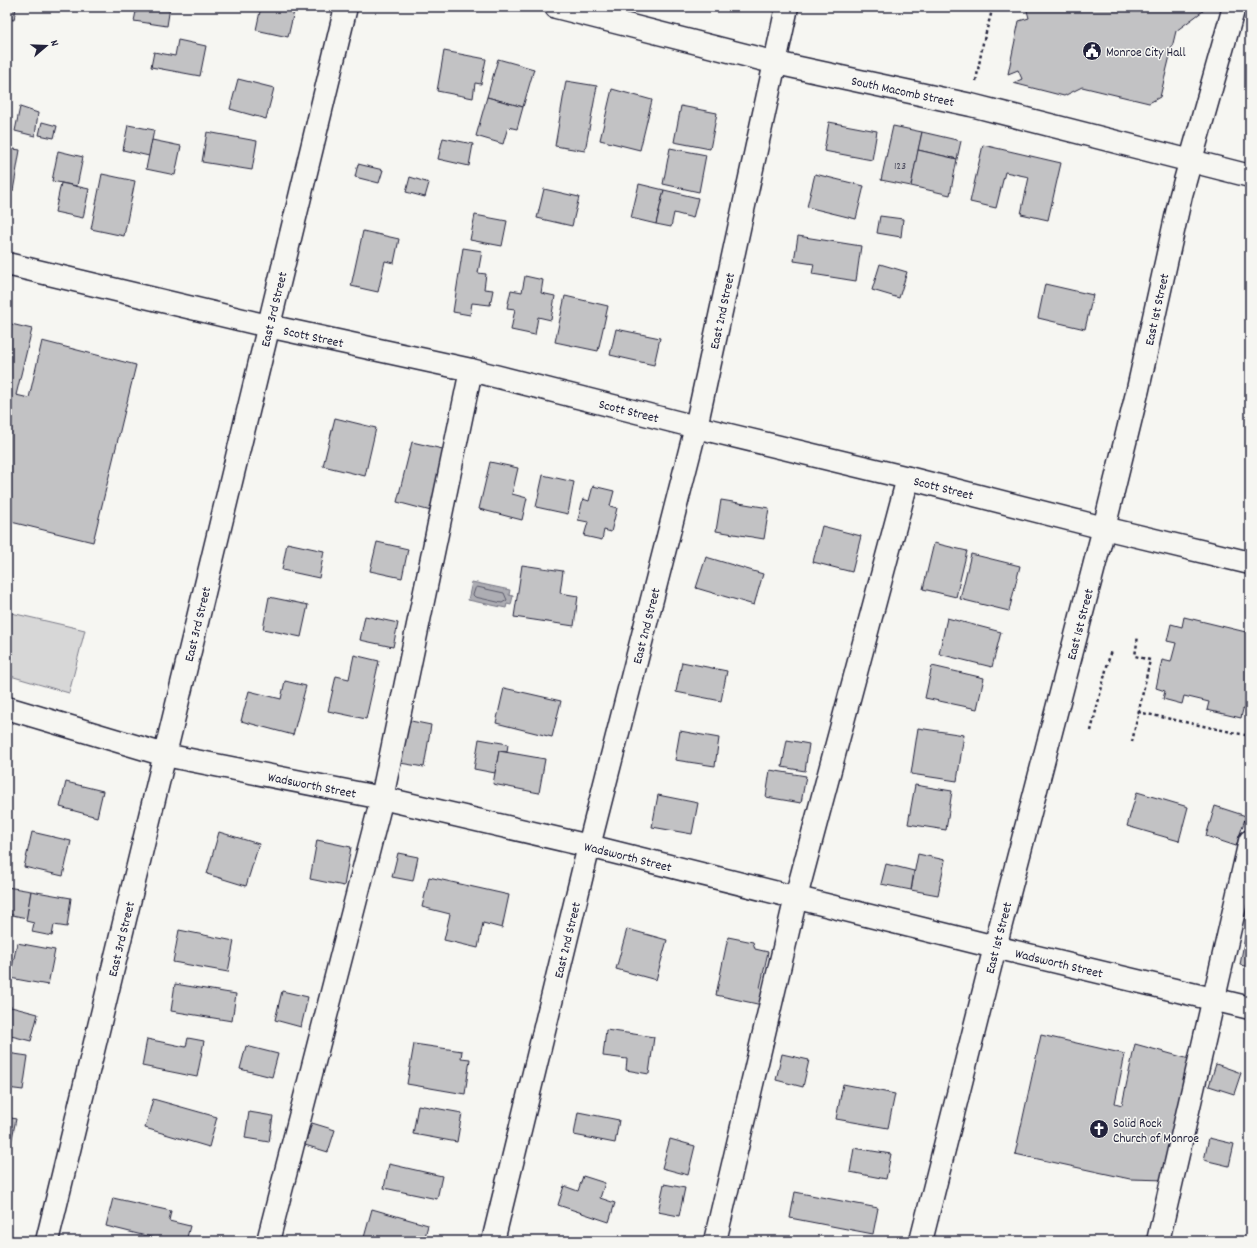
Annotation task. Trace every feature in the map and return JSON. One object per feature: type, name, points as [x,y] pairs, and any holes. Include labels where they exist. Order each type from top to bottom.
[{"type":"street","name":"East 3rd Street","points":[[47,1241],[346,7]]},
{"type":"street","name":"South Macomb Street","points":[[556,7],[776,63],[971,105],[1250,176]]},
{"type":"street","name":"East 2nd Street","points":[[493,1241],[589,846],[696,427],[787,7]]},
{"type":"street","name":"East 1st Street","points":[[921,1241],[1104,528],[1138,389],[1180,195],[1191,162],[1234,7]]},
{"type":"street","name":"Scott Street","points":[[7,264],[268,326],[471,370],[696,427],[1250,563]]},
{"type":"street","points":[[268,1241],[382,798],[471,370]]},
{"type":"street","points":[[715,1241],[796,897],[908,478]]},
{"type":"street","name":"Wadsworth Street","points":[[7,708],[165,755],[382,798],[589,846],[1250,1008]]},
{"type":"street","points":[[1158,1241],[1250,841]]},
{"type":"path","points":[[971,105],[983,43],[993,7]]},
{"type":"path","points":[[1132,742],[1150,660],[1135,656],[1138,636]]},
{"type":"path","points":[[1091,731],[1111,650]]},
{"type":"path","points":[[1138,712],[1250,736]]},
{"type":"shaded area","points":[[7,612],[85,630],[69,693],[7,675]]},
{"type":"water","points":[[472,582],[510,590],[509,595],[513,596],[511,605],[507,604],[506,608],[468,600]]},
{"type":"building","points":[[7,7],[16,7],[14,20],[7,19]]},
{"type":"building","points":[[137,7],[170,7],[167,26],[134,21]]},
{"type":"building","points":[[261,7],[295,7],[288,37],[256,30]]},
{"type":"building","name":"Monroe City Hall","points":[[1026,7],[1204,7],[1203,11],[1176,31],[1160,97],[1149,103],[1082,87],[1064,96],[1013,83],[1022,79],[1018,70],[1008,74],[1019,21],[1029,18]]},
{"type":"building","points":[[178,40],[206,46],[200,76],[151,67],[154,52],[175,56]]},
{"type":"building","points":[[444,51],[486,59],[481,84],[475,83],[473,98],[437,91]]},
{"type":"building","points":[[498,59],[534,69],[523,107],[487,97]]},
{"type":"building","points":[[238,79],[274,88],[266,119],[230,109]]},
{"type":"building","points":[[566,81],[597,86],[585,151],[555,146]]},
{"type":"building","points":[[612,89],[652,100],[640,150],[600,140]]},
{"type":"building","points":[[487,97],[523,107],[517,129],[508,127],[503,144],[476,136]]},
{"type":"building","points":[[681,106],[717,113],[710,149],[674,142]]},
{"type":"building","points":[[20,107],[38,113],[35,136],[15,131]]},
{"type":"building","points":[[42,122],[57,126],[54,138],[39,135]]},
{"type":"building","points":[[829,122],[877,131],[872,160],[824,151]]},
{"type":"building","points":[[128,125],[154,130],[149,156],[123,150]]},
{"type":"building","points":[[893,126],[922,132],[911,186],[881,180]]},
{"type":"building","points":[[207,132],[257,141],[252,170],[202,162]]},
{"type":"building","points":[[922,132],[961,141],[957,159],[918,150]]},
{"type":"building","points":[[443,138],[473,144],[469,166],[438,159]]},
{"type":"building","points":[[152,140],[181,146],[175,175],[146,169]]},
{"type":"building","points":[[983,145],[1061,163],[1048,220],[1021,214],[1029,177],[1005,172],[996,208],[970,202]]},
{"type":"building","points":[[7,148],[20,150],[13,191],[7,190]]},
{"type":"building","points":[[670,148],[706,155],[699,192],[663,184]]},
{"type":"building","points":[[918,150],[957,159],[950,195],[911,186]]},
{"type":"building","points":[[58,151],[83,157],[77,186],[52,181]]},
{"type":"building","points":[[358,164],[383,170],[379,183],[355,177]]},
{"type":"building","points":[[102,174],[135,181],[124,236],[91,229]]},
{"type":"building","points":[[815,174],[864,186],[856,219],[807,207]]},
{"type":"building","points":[[410,177],[429,183],[425,197],[406,192]]},
{"type":"building","points":[[61,183],[89,189],[83,218],[55,212]]},
{"type":"building","points":[[639,184],[664,190],[656,224],[631,218]]},
{"type":"building","points":[[544,189],[579,197],[572,226],[537,218]]},
{"type":"building","points":[[664,190],[698,198],[693,218],[674,213],[671,227],[656,224]]},
{"type":"building","points":[[475,215],[507,221],[502,246],[470,240]]},
{"type":"building","points":[[880,216],[903,219],[901,237],[877,233]]},
{"type":"building","points":[[363,231],[399,239],[394,263],[385,261],[378,292],[351,286]]},
{"type":"building","points":[[798,236],[861,246],[856,281],[812,274],[814,264],[794,261]]},
{"type":"building","points":[[463,248],[482,251],[478,273],[486,274],[484,289],[493,290],[490,305],[472,303],[470,315],[453,312]]},
{"type":"building","points":[[880,264],[907,272],[899,298],[872,290]]},
{"type":"building","points":[[525,276],[543,280],[541,293],[555,296],[551,320],[538,317],[535,335],[511,330],[515,309],[507,308],[511,290],[522,292]]},
{"type":"building","points":[[1045,284],[1093,295],[1085,329],[1038,318]]},
{"type":"building","points":[[565,296],[608,306],[598,351],[555,342]]},
{"type":"building","points":[[7,323],[32,329],[16,395],[29,398],[42,341],[136,365],[93,542],[7,521]]},
{"type":"building","points":[[616,329],[660,338],[654,365],[610,355]]},
{"type":"building","points":[[335,418],[376,428],[365,476],[323,466]]},
{"type":"building","points":[[412,442],[447,450],[431,511],[397,502]]},
{"type":"building","points":[[490,462],[518,468],[512,494],[527,498],[522,520],[479,509]]},
{"type":"building","points":[[543,475],[574,482],[568,514],[536,507]]},
{"type":"building","points":[[593,486],[614,491],[610,506],[617,508],[611,532],[604,530],[602,540],[584,536],[588,522],[578,520],[583,499],[589,501]]},
{"type":"building","points":[[721,500],[769,508],[764,539],[716,531]]},
{"type":"building","points":[[822,526],[861,536],[852,572],[813,562]]},
{"type":"building","points":[[377,542],[408,549],[402,578],[370,571]]},
{"type":"building","points":[[287,543],[324,551],[319,578],[282,570]]},
{"type":"building","points":[[934,543],[967,551],[956,597],[923,589]]},
{"type":"building","points":[[971,554],[1020,566],[1009,611],[960,599]]},
{"type":"building","points":[[706,557],[763,574],[754,605],[696,588]]},
{"type":"building","points":[[522,565],[563,571],[560,593],[578,596],[574,626],[514,617]]},
{"type":"building","points":[[269,597],[308,605],[301,637],[263,629]]},
{"type":"building","points":[[365,616],[398,623],[393,647],[360,640]]},
{"type":"building","points":[[1184,617],[1250,633],[1250,711],[1243,709],[1241,718],[1207,710],[1209,702],[1184,696],[1182,704],[1163,699],[1165,691],[1156,688],[1162,660],[1171,662],[1176,643],[1167,641],[1171,624],[1182,627]]},
{"type":"building","points":[[947,618],[1001,632],[992,667],[939,654]]},
{"type":"building","points":[[354,655],[379,661],[366,719],[328,711],[336,676],[349,679]]},
{"type":"building","points":[[682,662],[727,671],[721,701],[676,692]]},
{"type":"building","points":[[932,666],[984,678],[977,709],[925,698]]},
{"type":"building","points":[[285,681],[306,686],[293,735],[241,721],[249,691],[281,699]]},
{"type":"building","points":[[504,688],[561,701],[552,737],[496,723]]},
{"type":"building","points":[[401,719],[431,725],[424,767],[394,762]]},
{"type":"building","points":[[918,728],[964,735],[957,781],[911,774]]},
{"type":"building","points":[[680,731],[719,738],[715,766],[675,760]]},
{"type":"building","points":[[479,739],[508,744],[507,752],[499,751],[495,773],[474,769]]},
{"type":"building","points":[[787,740],[809,744],[805,771],[782,767]]},
{"type":"building","points":[[499,751],[545,759],[539,793],[493,784]]},
{"type":"building","points":[[770,770],[806,776],[801,803],[766,797]]},
{"type":"building","points":[[66,782],[103,791],[97,817],[60,807]]},
{"type":"building","points":[[915,785],[952,791],[946,830],[908,824]]},
{"type":"building","points":[[1137,792],[1188,807],[1179,841],[1127,826]]},
{"type":"building","points":[[658,795],[698,803],[692,834],[652,827]]},
{"type":"building","points":[[1215,806],[1246,816],[1236,846],[1206,836]]},
{"type":"building","points":[[32,832],[71,841],[63,876],[24,867]]},
{"type":"building","points":[[219,832],[259,844],[246,886],[207,874]]},
{"type":"building","points":[[317,840],[351,847],[344,886],[310,879]]},
{"type":"building","points":[[398,853],[418,857],[413,881],[392,877]]},
{"type":"building","points":[[918,854],[945,860],[938,895],[911,890]]},
{"type":"building","points":[[886,864],[914,871],[911,890],[881,884]]},
{"type":"building","points":[[429,877],[509,895],[502,928],[483,923],[478,948],[444,940],[450,914],[422,907]]},
{"type":"building","points":[[7,887],[31,891],[27,918],[7,914]]},
{"type":"building","points":[[31,891],[71,898],[67,927],[54,925],[52,936],[32,932],[34,923],[26,921]]},
{"type":"building","points":[[1247,926],[1250,927],[1250,967],[1240,965]]},
{"type":"building","points":[[627,929],[667,940],[656,980],[616,969]]},
{"type":"building","points":[[179,930],[234,941],[228,972],[173,962]]},
{"type":"building","points":[[728,937],[753,942],[755,949],[768,952],[760,988],[764,992],[762,1005],[716,995]]},
{"type":"building","points":[[17,943],[55,950],[48,985],[10,978]]},
{"type":"building","points":[[175,984],[236,994],[232,1021],[171,1011]]},
{"type":"building","points":[[282,991],[308,997],[301,1027],[275,1020]]},
{"type":"building","points":[[7,1006],[38,1014],[31,1041],[7,1035]]},
{"type":"building","points":[[606,1030],[654,1037],[649,1074],[626,1070],[627,1059],[603,1056]]},
{"type":"building","name":"Solid Rock Church of Monroe","points":[[1041,1035],[1125,1054],[1115,1103],[1122,1105],[1135,1044],[1193,1060],[1166,1180],[1130,1179],[1015,1154]]},
{"type":"building","points":[[188,1038],[204,1041],[197,1077],[142,1066],[147,1039],[186,1047]]},
{"type":"building","points":[[414,1044],[462,1051],[461,1058],[470,1059],[465,1094],[407,1084]]},
{"type":"building","points":[[246,1046],[278,1054],[272,1077],[240,1069]]},
{"type":"building","points":[[7,1053],[28,1056],[23,1090],[7,1088]]},
{"type":"building","points":[[782,1054],[809,1060],[803,1087],[776,1080]]},
{"type":"building","points":[[1216,1064],[1241,1073],[1234,1094],[1209,1086]]},
{"type":"building","points":[[843,1084],[895,1094],[888,1128],[836,1119]]},
{"type":"building","points":[[153,1099],[217,1117],[209,1147],[145,1128]]},
{"type":"building","points":[[418,1105],[462,1113],[457,1142],[413,1134]]},
{"type":"building","points":[[249,1112],[273,1116],[269,1142],[245,1138]]},
{"type":"building","points":[[578,1112],[619,1120],[615,1143],[574,1135]]},
{"type":"building","points":[[7,1117],[16,1119],[10,1148],[7,1147]]},
{"type":"building","points":[[312,1123],[335,1130],[328,1152],[305,1145]]},
{"type":"building","points":[[1209,1138],[1234,1144],[1229,1166],[1204,1160]]},
{"type":"building","points":[[670,1139],[695,1146],[688,1175],[662,1168]]},
{"type":"building","points":[[854,1148],[891,1154],[886,1179],[850,1172]]},
{"type":"building","points":[[389,1164],[442,1176],[437,1199],[384,1188]]},
{"type":"building","points":[[583,1176],[605,1183],[600,1198],[615,1203],[609,1222],[558,1205],[564,1186],[578,1191]]},
{"type":"building","points":[[664,1184],[685,1188],[679,1216],[658,1212]]},
{"type":"building","points":[[795,1192],[878,1208],[873,1234],[790,1218]]},
{"type":"building","points":[[113,1198],[171,1211],[169,1221],[190,1226],[186,1241],[157,1241],[158,1239],[106,1226]]},
{"type":"building","points":[[372,1209],[428,1225],[424,1241],[363,1241]]},
{"type":"building","points":[[736,1237],[755,1241],[735,1241]]},
{"type":"place","name":"Monroe City Hall","points":[[1092,51]]},
{"type":"place","name":"Solid Rock Church of Monroe","points":[[1099,1129]]}]
